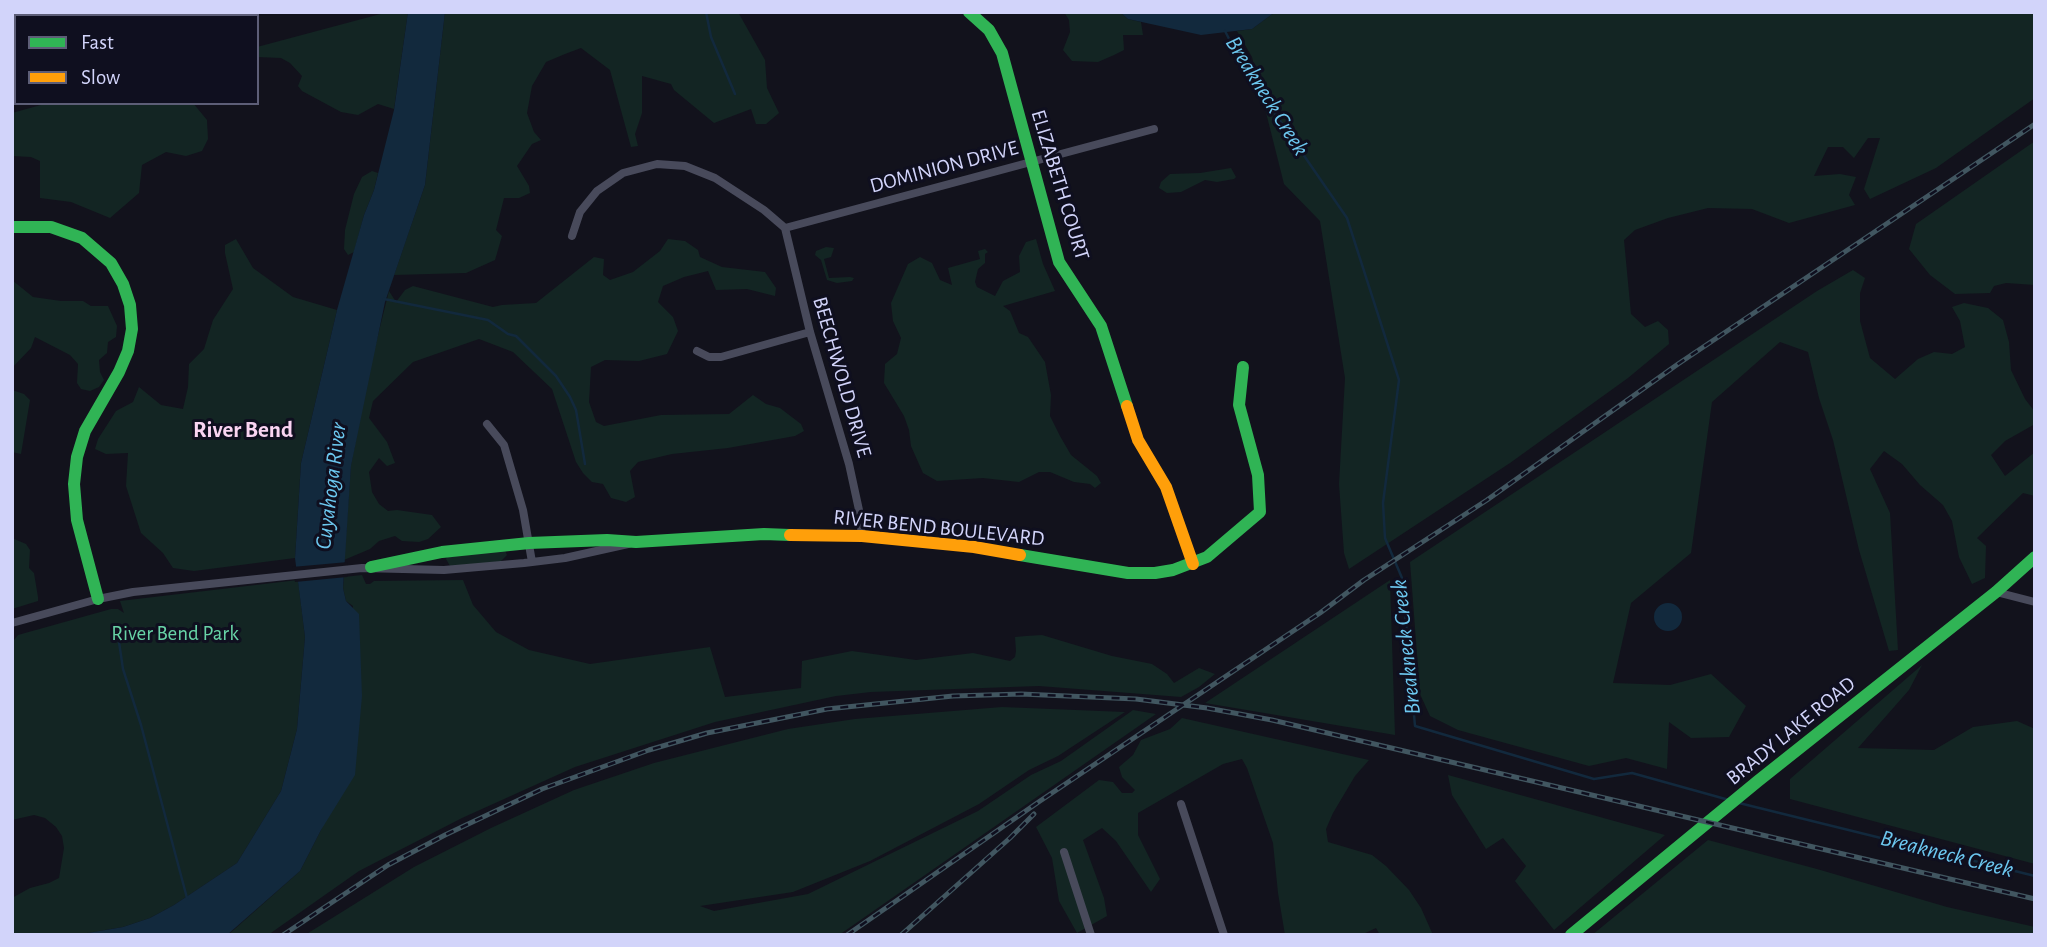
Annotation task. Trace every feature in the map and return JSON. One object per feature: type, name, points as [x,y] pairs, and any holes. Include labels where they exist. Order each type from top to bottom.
[{"type":"street","name":"ELIZABETH COURT","points":[[968,12],[989,30],[1002,53],[1059,262],[1101,326],[1138,440],[1166,487],[1194,564]]},
{"type":"street","name":"DOMINION DRIVE","points":[[785,228],[1154,129]]},
{"type":"street","points":[[572,236],[580,212],[597,191],[623,173],[657,164],[685,166],[715,178],[764,210],[785,228]]},
{"type":"street","points":[[12,227],[51,227],[82,238],[111,263],[123,284],[130,305],[132,329],[128,351],[85,431],[77,457],[74,484],[77,520],[98,599]]},
{"type":"street","name":"BEECHWOLD DRIVE","points":[[785,228],[810,332],[849,464],[862,536]]},
{"type":"street","points":[[698,351],[709,357],[720,357],[810,332]]},
{"type":"street","name":"RIVER BEND BOULEVARD","points":[[12,623],[133,592],[366,568],[442,552],[529,542],[636,542],[757,534],[862,536],[974,547],[1128,573],[1155,573],[1194,564],[1222,547],[1260,512],[1258,475],[1239,405],[1243,367]]},
{"type":"street","points":[[487,424],[505,445],[523,510],[532,562]]},
{"type":"street","name":"RIVER BEND BOULEVARD","points":[[366,568],[401,571],[444,570],[532,562],[609,550],[636,542]]},
{"type":"street","name":"BRADY LAKE ROAD","points":[[1571,935],[1758,781],[1996,592],[2035,557]]},
{"type":"street","points":[[1996,592],[2035,602]]},
{"type":"street","points":[[1181,804],[1224,935]]},
{"type":"street","points":[[1064,852],[1091,935]]},
{"type":"green space","points":[[388,12],[408,12],[394,109],[378,104],[358,115],[341,112],[302,91],[298,86],[302,76],[290,63],[281,58],[259,57],[259,46]]},
{"type":"green space","points":[[445,12],[738,12],[765,60],[767,88],[779,113],[766,124],[756,124],[751,109],[714,123],[674,90],[671,84],[642,76],[642,113],[635,134],[638,146],[631,147],[610,70],[581,48],[565,54],[546,62],[532,86],[527,113],[534,132],[541,140],[532,144],[517,166],[529,186],[530,193],[519,198],[504,198],[496,230],[502,236],[495,260],[466,273],[394,275],[425,185]]},
{"type":"green space","points":[[1064,12],[1120,12],[1128,19],[1141,22],[1143,35],[1123,35],[1124,50],[1098,62],[1072,61],[1063,50],[1070,32],[1069,20]]},
{"type":"green space","points":[[1275,12],[2035,12],[2035,98],[1936,168],[1870,199],[1864,189],[1880,138],[1868,138],[1854,158],[1843,147],[1828,147],[1814,176],[1840,174],[1856,177],[1849,195],[1855,205],[1789,223],[1752,209],[1708,208],[1635,230],[1624,240],[1631,314],[1645,327],[1658,321],[1668,330],[1669,344],[1628,378],[1510,463],[1349,569],[1344,553],[1339,484],[1345,378],[1320,221],[1284,184],[1252,57],[1237,31],[1252,29]]},
{"type":"green space","points":[[41,105],[195,105],[207,120],[208,139],[202,151],[186,156],[166,152],[142,165],[139,193],[110,218],[71,202],[40,198],[40,161],[31,157],[12,156],[12,113]]},
{"type":"green space","points":[[2035,141],[2035,285],[2006,283],[1994,286],[1990,293],[1955,294],[1930,275],[1909,249],[1916,224]]},
{"type":"green space","points":[[1231,168],[1236,177],[1234,179],[1217,182],[1205,180],[1181,192],[1167,193],[1159,188],[1161,182],[1170,174]]},
{"type":"green space","points":[[372,171],[378,173],[374,190],[354,252],[348,255],[344,249],[345,230],[354,194],[362,177]]},
{"type":"green space","points":[[236,239],[253,268],[293,297],[337,310],[301,463],[295,558],[194,571],[173,568],[163,553],[141,533],[126,486],[128,453],[106,454],[95,449],[98,439],[116,411],[133,402],[139,387],[161,405],[183,409],[189,364],[204,349],[213,320],[233,289],[225,245]]},
{"type":"green space","points":[[668,239],[685,241],[698,250],[700,257],[722,267],[765,272],[776,288],[775,296],[747,289],[716,290],[708,271],[663,286],[658,302],[673,317],[678,331],[667,354],[639,361],[605,360],[591,367],[589,402],[596,422],[604,426],[661,415],[729,414],[753,395],[766,404],[780,408],[801,424],[804,431],[795,436],[728,448],[672,454],[638,462],[630,471],[635,497],[626,502],[611,498],[603,484],[592,482],[576,462],[552,389],[513,352],[479,339],[413,362],[373,401],[369,418],[387,442],[395,463],[387,466],[379,458],[369,472],[372,492],[379,504],[388,511],[432,515],[441,527],[428,539],[419,542],[402,541],[395,536],[379,541],[370,549],[344,560],[351,465],[368,375],[389,291],[396,302],[405,290],[413,286],[493,307],[536,303],[594,257],[604,259],[603,275],[610,280],[633,272],[660,251]]},
{"type":"green space","points":[[1036,239],[1055,291],[1003,306],[1010,311],[1019,333],[1028,337],[1045,362],[1051,395],[1050,416],[1060,436],[1071,455],[1097,476],[1101,483],[1095,488],[1050,472],[1039,472],[1019,482],[983,478],[937,481],[923,473],[911,446],[904,416],[884,383],[885,364],[897,354],[901,338],[893,321],[891,303],[908,264],[920,257],[932,263],[940,280],[952,285],[948,268],[980,259],[978,251],[985,249],[988,252],[985,254],[985,263],[978,269],[975,282],[977,287],[995,296],[1003,281],[1020,272],[1019,256],[1026,242]]},
{"type":"green space","points":[[826,247],[834,248],[831,257],[824,259],[829,278],[850,277],[854,278],[852,281],[837,283],[827,280],[821,260],[815,255],[816,251]]},
{"type":"green space","points":[[1853,270],[1865,278],[1860,293],[1860,321],[1870,358],[1895,379],[1918,359],[1934,352],[1952,354],[1965,347],[1960,321],[1952,307],[1964,303],[1988,308],[2003,320],[2009,342],[2011,370],[2025,399],[2035,412],[2035,424],[2005,441],[1991,455],[2005,476],[2035,452],[2035,496],[2023,493],[1977,538],[1986,546],[1985,578],[1972,584],[1959,557],[1952,521],[1943,505],[1920,485],[1902,464],[1884,451],[1870,469],[1890,513],[1898,650],[1889,651],[1859,550],[1833,440],[1808,352],[1780,342],[1712,402],[1691,553],[1631,603],[1613,683],[1670,685],[1711,674],[1746,706],[1729,737],[1691,738],[1669,722],[1667,769],[1626,758],[1589,766],[1458,730],[1430,716],[1420,694],[1410,562],[1817,291]]},
{"type":"green space","points":[[12,280],[33,297],[108,306],[117,326],[116,337],[108,342],[107,353],[99,360],[104,380],[99,387],[90,391],[81,389],[77,383],[78,364],[70,355],[35,337],[31,348],[12,368]]},
{"type":"green space","points":[[12,390],[24,394],[30,400],[21,454],[12,452]]},
{"type":"green space","points":[[12,538],[26,544],[30,550],[29,568],[34,573],[38,601],[12,609]]},
{"type":"green space","points":[[505,550],[507,555],[500,562],[450,566],[446,559],[447,557]]},
{"type":"green space","points":[[362,575],[366,584],[374,581],[463,580],[473,605],[496,632],[529,650],[590,664],[710,647],[725,697],[801,688],[802,661],[852,651],[916,660],[973,653],[1010,661],[1015,657],[1015,637],[1042,635],[1112,656],[1152,664],[1167,674],[1174,683],[1199,668],[1215,674],[1181,697],[1039,686],[871,692],[836,696],[715,722],[575,767],[462,818],[359,871],[268,935],[228,935],[300,871],[321,830],[353,606],[346,601],[344,577]]},
{"type":"green space","name":"River Bend Park","points":[[298,580],[305,637],[297,729],[281,791],[237,863],[174,905],[150,918],[123,927],[76,935],[12,935],[12,898],[30,888],[59,878],[64,848],[62,836],[45,818],[34,815],[12,820],[14,640],[18,635],[111,609],[124,613],[120,601]]},
{"type":"green space","points":[[1390,580],[1395,735],[1205,703]]},
{"type":"green space","points":[[1922,665],[1909,690],[1858,748],[1934,750],[1973,727],[2017,721],[2035,729],[2035,864],[1790,799],[1790,779]]},
{"type":"green space","points":[[1002,707],[1125,712],[1058,756],[1029,770],[979,804],[870,861],[793,892],[700,906],[714,911],[808,894],[978,811],[1031,775],[1061,761],[1133,710],[1156,714],[839,935],[305,935],[414,867],[491,828],[574,790],[654,763],[788,729],[855,719]]},
{"type":"green space","points":[[1182,718],[1369,760],[1355,776],[1333,813],[1326,829],[1328,842],[1372,855],[1386,866],[1409,890],[1421,908],[1433,935],[1380,935],[1376,928],[1361,935],[1285,935],[1273,843],[1242,759],[1223,764],[1138,813],[1138,835],[1160,879],[1151,892],[1116,841],[1102,828],[1083,840],[1104,898],[1107,916],[1077,933],[1059,901],[1052,858],[1036,827],[1099,780],[1113,782],[1122,793],[1132,793],[1135,790],[1122,777],[1119,767],[1133,755],[1141,740],[1170,729]]},
{"type":"green space","points":[[1448,775],[1665,835],[1554,930],[1515,881],[1526,866],[1503,838],[1486,849],[1452,795]]},
{"type":"green space","points":[[1708,840],[1947,907],[2035,927],[2035,935],[1592,935]]},
{"type":"water","name":"Cuyahoga River","points":[[408,12],[445,12],[425,185],[385,302],[351,466],[343,588],[346,601],[359,614],[362,696],[355,775],[321,830],[300,871],[227,935],[76,935],[123,927],[150,918],[237,863],[281,791],[297,729],[305,637],[295,558],[301,463],[337,310],[364,215],[374,190],[394,110]]},
{"type":"water","points":[[1120,12],[1275,12],[1252,29],[1201,35],[1128,19]]},
{"type":"water","points":[[1668,603],[1678,607],[1682,617],[1678,627],[1668,631],[1658,627],[1654,617],[1658,607]]},
{"type":"pier","points":[[348,562],[347,577],[295,582],[292,567]]},
{"type":"waterway","points":[[706,12],[711,37],[735,94]]},
{"type":"waterway","name":"Breakneck Creek","points":[[1225,31],[1245,70],[1347,218],[1399,380],[1383,503],[1385,538],[1402,578],[1415,726],[1594,779],[1632,773],[1729,800]]},
{"type":"waterway","points":[[384,299],[488,320],[508,334],[516,336],[556,376],[570,397],[576,410],[585,464]]},
{"type":"waterway","points":[[119,642],[123,669],[141,725],[187,898]]},
{"type":"waterway","name":"Breakneck Creek","points":[[1739,803],[2035,876]]},
{"type":"railway","points":[[847,935],[1040,801],[1320,613],[1364,580],[1487,500],[1678,364],[2035,124]]},
{"type":"railway","points":[[283,935],[388,865],[445,835],[542,789],[649,750],[707,733],[827,709],[953,696],[1021,694],[1136,699],[1272,720],[2035,899]]},
{"type":"railway","points":[[901,935],[1034,814]]},
{"type":"traffic: fast","points":[[969,12],[989,30],[1002,53],[1059,262],[1101,326],[1127,406]]},
{"type":"traffic: fast","points":[[12,227],[51,227],[82,238],[111,263],[123,284],[130,305],[132,329],[128,351],[85,431],[77,457],[74,484],[77,520],[98,599]]},
{"type":"traffic: fast","points":[[1020,555],[1128,573],[1173,570],[1207,557],[1260,512],[1258,475],[1239,405],[1243,367]]},
{"type":"traffic: fast","points":[[371,567],[442,552],[529,543],[607,540],[636,542],[764,534],[790,535]]},
{"type":"traffic: fast","points":[[1571,935],[1758,781],[1996,592],[2035,557]]},
{"type":"traffic: slow","points":[[1127,406],[1138,440],[1166,487],[1193,564]]},
{"type":"traffic: slow","points":[[790,535],[862,536],[974,547],[1020,555]]},
{"type":"district","name":"River Bend","points":[[243,430]]}]
